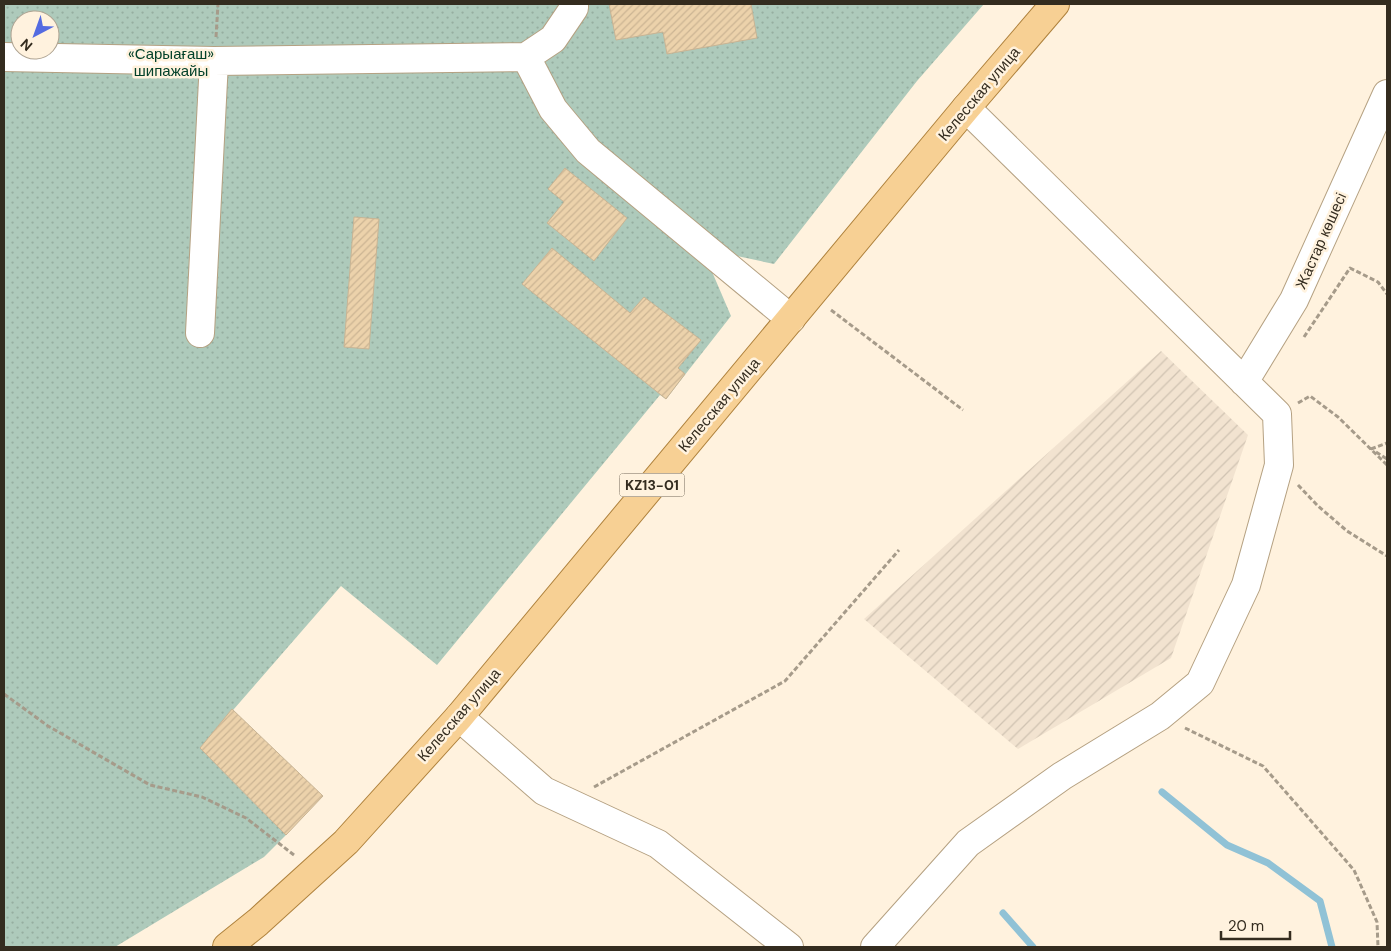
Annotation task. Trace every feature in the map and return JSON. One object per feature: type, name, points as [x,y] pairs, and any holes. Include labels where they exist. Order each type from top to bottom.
[{"type":"main road","name":"Келесская улица","points":[[227,947],[258,922],[346,842],[459,717],[790,318],[1056,4]]},
{"type":"street","points":[[4,58],[214,60],[526,56],[553,39],[574,8],[574,4]]},
{"type":"street","points":[[526,56],[553,109],[588,151],[790,318]]},
{"type":"street","points":[[200,333],[214,60]]},
{"type":"street","name":"Жастар көшесі","points":[[1244,382],[1294,300],[1387,94]]},
{"type":"street","points":[[875,947],[968,844],[1062,776],[1160,716],[1200,683],[1246,585],[1279,465],[1277,414],[966,108]]},
{"type":"street","points":[[459,717],[544,791],[658,844],[789,947]]},
{"type":"path","points":[[214,60],[218,4]]},
{"type":"path","points":[[1300,342],[1350,268],[1378,282],[1387,294]]},
{"type":"path","points":[[810,295],[963,410]]},
{"type":"path","points":[[1277,414],[1310,396],[1338,417],[1387,465]]},
{"type":"path","points":[[1371,449],[1387,443]]},
{"type":"path","points":[[1371,449],[1387,459]]},
{"type":"path","points":[[1279,465],[1318,506],[1347,531],[1387,556]]},
{"type":"path","points":[[567,801],[785,681],[899,550]]},
{"type":"path","points":[[4,694],[48,726],[150,785],[202,797],[246,818],[315,871]]},
{"type":"path","points":[[1160,716],[1263,766],[1354,870],[1377,922],[1378,947]]},
{"type":"shaded area","points":[[1161,351],[1248,435],[1171,658],[1018,749],[864,619]]},
{"type":"green space","name":"«Сарыағаш» шипажайы","points":[[4,4],[984,4],[917,81],[774,264],[723,253],[710,267],[731,316],[666,399],[660,395],[437,665],[341,586],[200,748],[286,835],[264,857],[115,947],[4,947]]},
{"type":"building","points":[[609,4],[751,4],[757,38],[667,54],[663,32],[616,40]]},
{"type":"building","points":[[565,168],[627,218],[594,261],[547,223],[564,202],[548,189]]},
{"type":"building","points":[[354,217],[379,219],[369,349],[344,347]]},
{"type":"building","points":[[552,248],[630,313],[644,297],[701,340],[678,368],[685,374],[666,399],[522,284]]},
{"type":"building","points":[[232,709],[323,796],[286,835],[200,748]]},
{"type":"waterway","points":[[1162,792],[1227,845],[1268,863],[1320,901],[1332,947]]},
{"type":"waterway","points":[[1003,913],[1033,947]]}]
